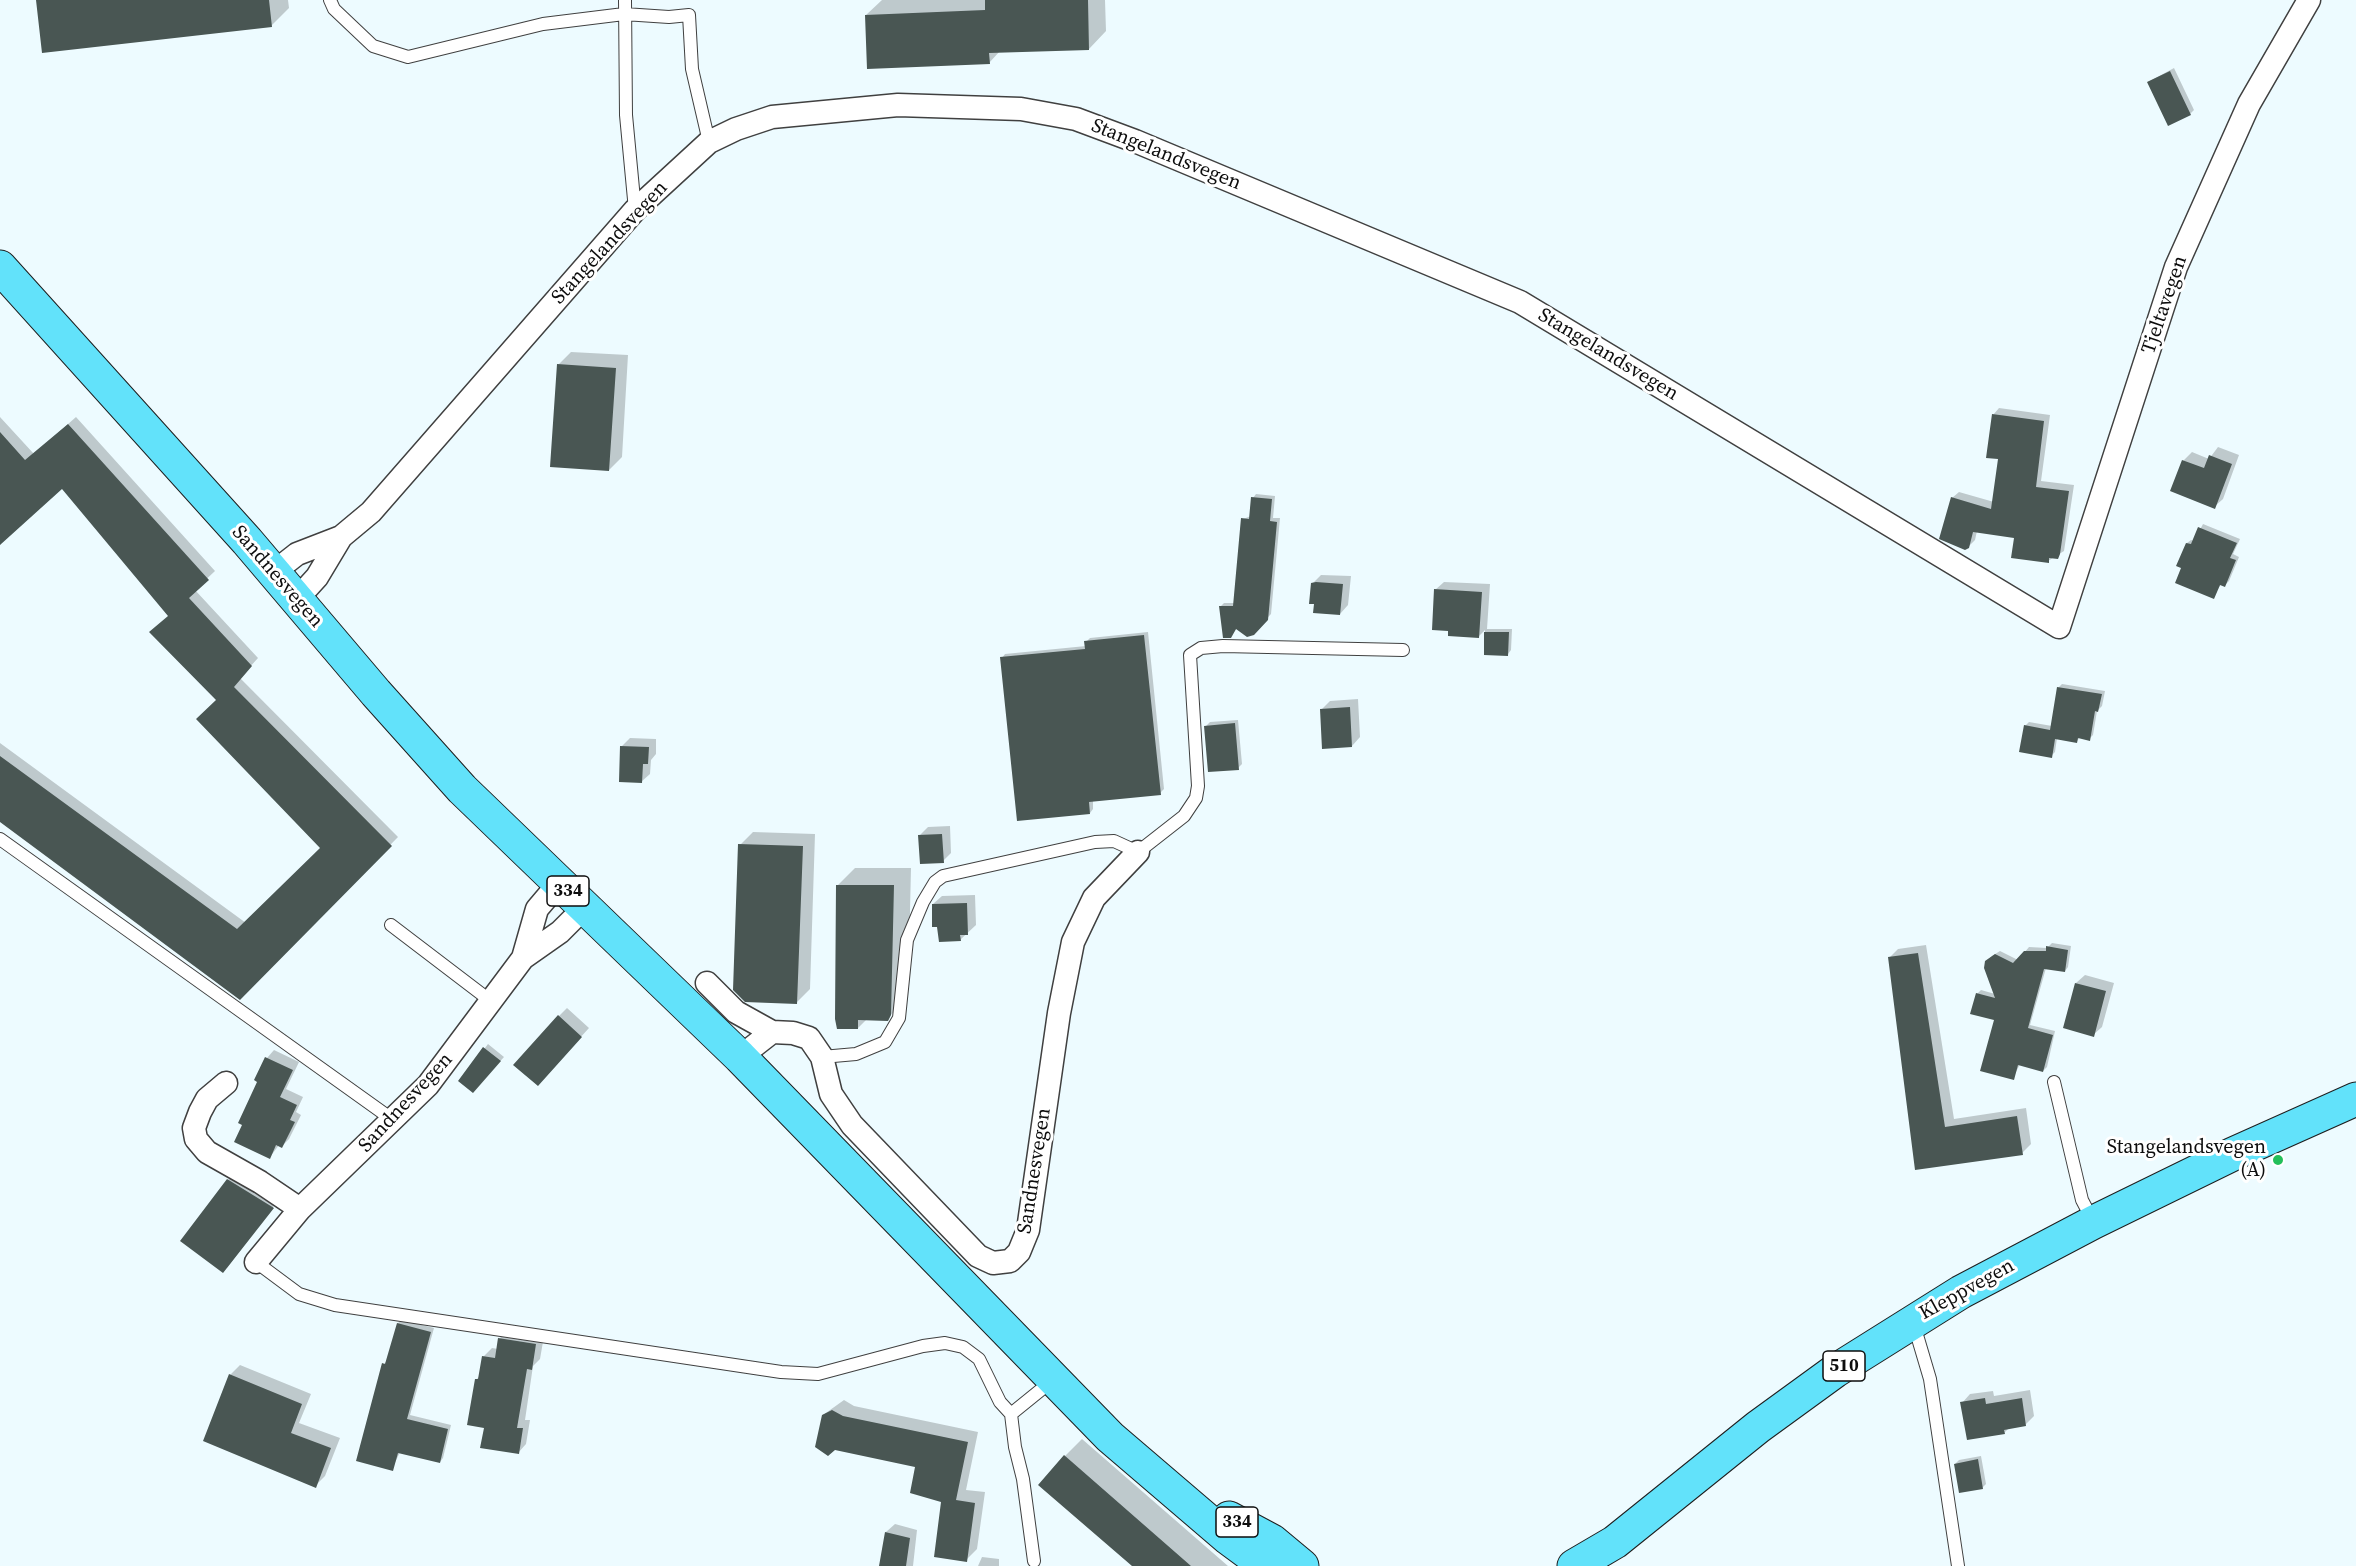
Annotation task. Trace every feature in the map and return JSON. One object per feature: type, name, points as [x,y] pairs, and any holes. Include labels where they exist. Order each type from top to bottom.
[{"type":"main road","name":"Sandnesvegen","points":[[0,267],[274,572],[462,789],[740,1057],[1110,1437],[1228,1538],[1266,1566]]},
{"type":"main road","name":"Kleppvegen","points":[[1574,1566],[1605,1554],[1758,1427],[1835,1371],[1912,1321],[1961,1292],[2094,1222],[2233,1154],[2356,1099]]},
{"type":"main road","name":"Sandnesvegen","points":[[1167,1485],[1272,1541],[1302,1566]]},
{"type":"street","name":"Tjeltavegen","points":[[2059,627],[2176,267],[2249,104],[2309,0]]},
{"type":"street","name":"Stangelandsvegen","points":[[274,572],[297,554],[340,537],[372,512],[635,210],[709,142],[736,129],[772,117],[898,105],[1021,109],[1076,119],[1135,141],[1520,302],[2059,627]]},
{"type":"street","name":"Stangelandsvegen","points":[[297,599],[317,577],[340,537]]},
{"type":"street","name":"Sandnesvegen","points":[[772,1032],[802,1035],[814,1044],[822,1057],[831,1094],[852,1125],[978,1256],[993,1263],[1010,1261],[1019,1252],[1028,1230],[1059,1013],[1073,942],[1094,898],[1138,852]]},
{"type":"street","name":"Sandnesvegen","points":[[256,1262],[300,1209],[428,1085],[492,1002],[522,958],[537,909],[559,883]]},
{"type":"street","name":"Sandnesvegen","points":[[522,958],[560,932],[585,907]]},
{"type":"street","points":[[707,983],[736,1012],[772,1032],[740,1057]]},
{"type":"street","points":[[226,1083],[207,1099],[200,1112],[194,1128],[196,1139],[207,1152],[260,1182],[300,1209]]},
{"type":"lane","points":[[330,0],[334,9],[373,45],[408,57],[543,24],[624,14],[669,17],[689,15],[692,69],[709,142]]},
{"type":"lane","points":[[625,0],[626,115],[635,210]]},
{"type":"lane","points":[[822,1057],[856,1054],[885,1042],[899,1018],[907,940],[923,902],[935,882],[943,876],[1095,842],[1114,841],[1138,852],[1184,816],[1196,798],[1198,786],[1191,655],[1201,648],[1223,646],[1403,650]]},
{"type":"lane","points":[[0,839],[393,1120]]},
{"type":"lane","points":[[391,925],[492,1002]]},
{"type":"lane","points":[[2054,1082],[2082,1200],[2094,1222]]},
{"type":"lane","points":[[256,1262],[299,1294],[335,1305],[746,1368],[818,1374],[923,1346],[945,1343],[963,1347],[979,1359],[1000,1402],[1011,1414],[1015,1447],[1023,1479],[1034,1561]]},
{"type":"lane","points":[[1912,1321],[1930,1379],[1958,1566]]},
{"type":"lane","points":[[1011,1414],[1054,1379]]},
{"type":"building","points":[[36,0],[269,0],[272,27],[42,53]]},
{"type":"building","points":[[985,0],[1088,0],[1089,50],[989,53],[990,64],[867,69],[865,15],[985,10]]},
{"type":"building","points":[[2170,71],[2191,115],[2168,126],[2147,82]]},
{"type":"building","points":[[557,364],[616,368],[609,471],[550,467]]},
{"type":"building","points":[[1992,414],[2044,421],[2036,487],[2069,491],[2060,554],[2058,559],[2049,558],[2049,563],[2011,558],[2014,538],[1973,532],[1969,548],[1965,550],[1939,539],[1951,497],[1991,509],[1998,459],[1986,458]]},
{"type":"building","points":[[68,424],[209,580],[189,598],[252,666],[234,687],[392,846],[240,1000],[0,822],[0,756],[237,929],[320,848],[196,719],[216,700],[149,632],[168,616],[62,489],[0,545],[0,432],[25,460]]},
{"type":"building","points":[[2209,455],[2232,464],[2215,509],[2170,491],[2182,460],[2204,468]]},
{"type":"building","points":[[1251,497],[1272,499],[1270,521],[1277,522],[1268,620],[1254,635],[1247,637],[1236,629],[1231,638],[1223,638],[1219,606],[1233,606],[1241,518],[1249,519]]},
{"type":"building","points":[[2198,527],[2237,543],[2230,558],[2236,560],[2225,587],[2220,585],[2214,599],[2175,583],[2181,568],[2176,566],[2186,543],[2191,544]]},
{"type":"building","points":[[1311,583],[1343,584],[1340,615],[1313,613],[1314,604],[1309,604]]},
{"type":"building","points":[[1434,589],[1482,592],[1479,638],[1448,636],[1448,631],[1432,630]]},
{"type":"building","points":[[1484,632],[1509,632],[1508,656],[1484,655]]},
{"type":"building","points":[[1144,635],[1161,795],[1089,802],[1090,814],[1017,821],[1000,657],[1085,649],[1084,641]]},
{"type":"building","points":[[2057,687],[2102,694],[2098,712],[2095,711],[2090,741],[2078,738],[2077,743],[2055,739],[2052,758],[2019,752],[2024,725],[2050,730]]},
{"type":"building","points":[[1350,707],[1352,747],[1322,749],[1320,709]]},
{"type":"building","points":[[1235,723],[1239,770],[1208,772],[1204,726]]},
{"type":"building","points":[[620,746],[649,747],[648,764],[643,764],[642,783],[619,782]]},
{"type":"building","points":[[942,834],[944,863],[920,864],[918,835]]},
{"type":"building","points":[[738,844],[803,846],[797,1004],[745,1002],[733,990]]},
{"type":"building","points":[[836,885],[894,885],[891,1015],[888,1021],[858,1020],[858,1029],[837,1029],[835,1019]]},
{"type":"building","points":[[967,903],[968,935],[960,935],[961,941],[939,942],[937,927],[932,927],[932,904]]},
{"type":"building","points":[[2046,946],[2068,950],[2065,972],[2044,969],[2028,1028],[2053,1035],[2043,1072],[2018,1065],[2014,1080],[1980,1071],[1994,1020],[1970,1014],[1976,993],[1995,998],[1984,968],[1985,961],[1995,954],[2013,963],[2024,951],[2046,951]]},
{"type":"building","points":[[1918,953],[1945,1127],[2017,1116],[2023,1155],[1915,1170],[1888,957]]},
{"type":"building","points":[[2075,983],[2106,991],[2094,1037],[2063,1028]]},
{"type":"building","points":[[558,1015],[582,1037],[538,1086],[513,1065]]},
{"type":"building","points":[[483,1047],[501,1061],[473,1093],[458,1081]]},
{"type":"building","points":[[265,1057],[293,1070],[280,1097],[297,1105],[290,1120],[295,1122],[282,1148],[276,1145],[270,1159],[234,1142],[242,1125],[238,1123],[257,1082],[254,1080]]},
{"type":"building","points":[[227,1179],[274,1208],[223,1273],[180,1241]]},
{"type":"building","points":[[397,1323],[431,1332],[407,1419],[448,1429],[440,1463],[398,1453],[393,1471],[356,1461],[382,1363],[385,1364]]},
{"type":"building","points":[[498,1338],[536,1344],[532,1370],[527,1369],[517,1428],[523,1428],[519,1454],[480,1448],[484,1428],[467,1425],[475,1379],[478,1379],[482,1356],[495,1358]]},
{"type":"building","points":[[229,1374],[302,1404],[291,1433],[331,1448],[316,1488],[203,1441]]},
{"type":"building","points":[[1985,1398],[1986,1404],[2022,1398],[2026,1426],[2004,1430],[2005,1434],[1967,1440],[1960,1402]]},
{"type":"building","points":[[832,1410],[843,1416],[968,1442],[956,1500],[975,1503],[967,1562],[934,1557],[941,1502],[910,1493],[915,1467],[835,1450],[828,1456],[815,1447],[822,1415]]},
{"type":"building","points":[[1064,1455],[1191,1566],[1132,1566],[1038,1485]]},
{"type":"building","points":[[1978,1459],[1983,1489],[1959,1493],[1954,1464]]},
{"type":"building","points":[[885,1532],[910,1538],[906,1566],[879,1566]]},
{"type":"place","name":"Stangelandsvegen (A)","points":[[2278,1160]]}]
